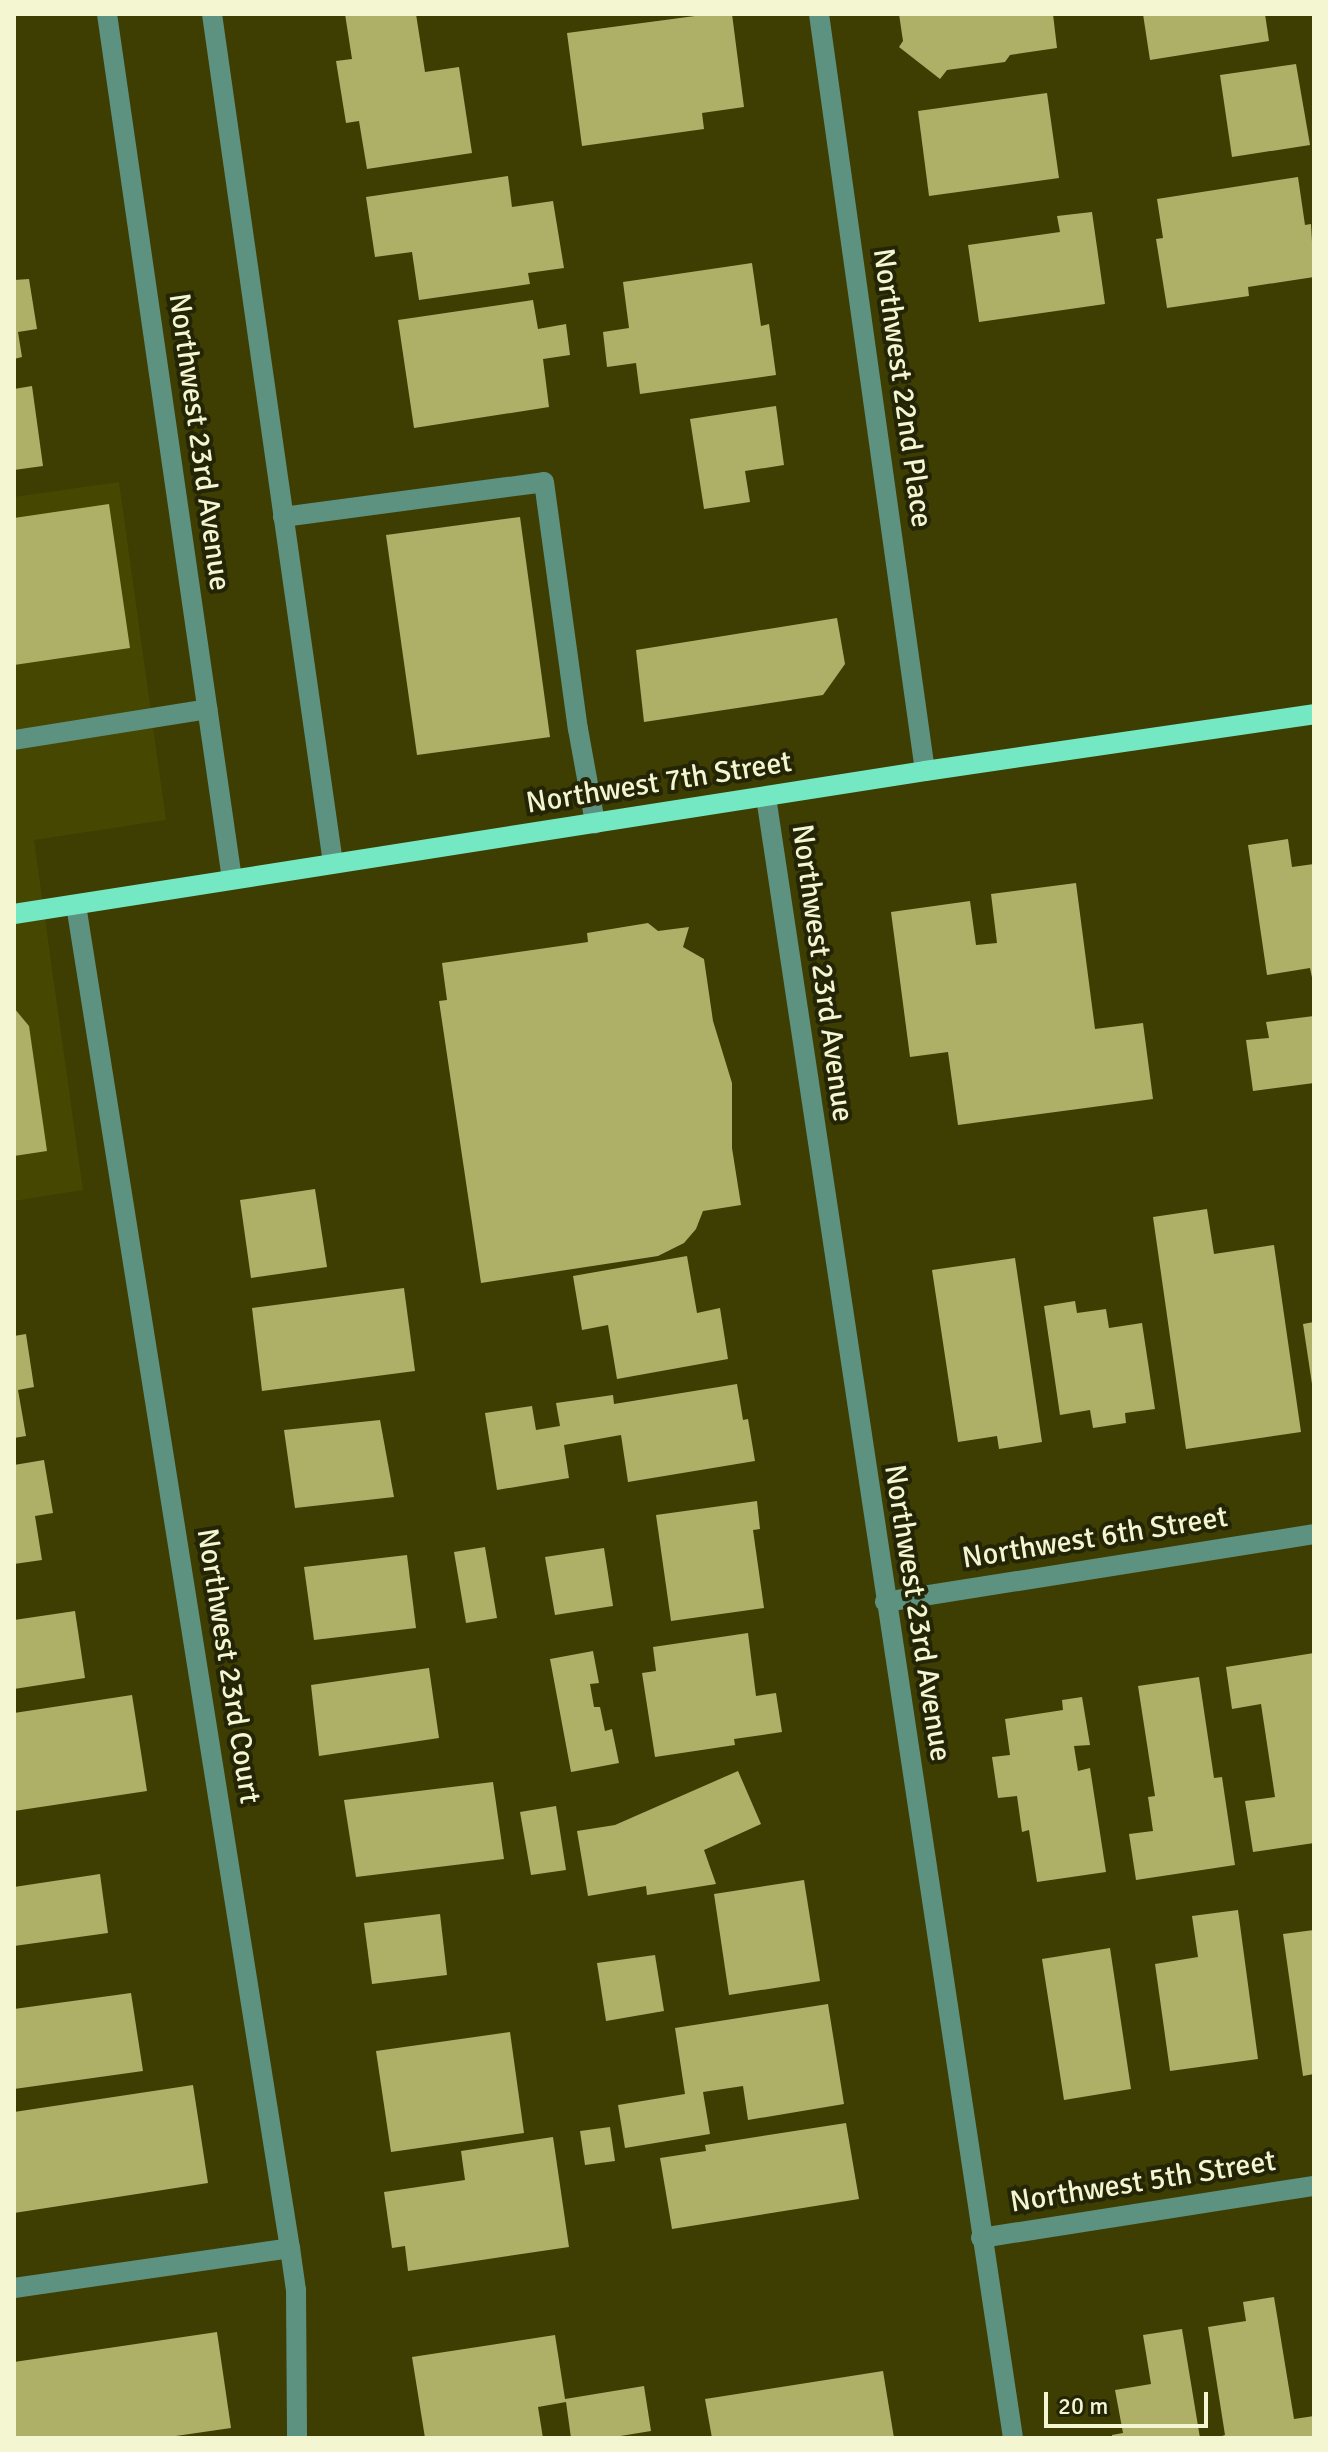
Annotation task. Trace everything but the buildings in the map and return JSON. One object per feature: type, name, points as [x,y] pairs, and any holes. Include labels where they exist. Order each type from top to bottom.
[{"type":"main road","name":"Northwest 7th Street","points":[[14,914],[925,771],[1314,714]]},
{"type":"street","name":"Northwest 23rd Avenue","points":[[107,14],[232,879]]},
{"type":"street","points":[[212,14],[333,863]]},
{"type":"street","name":"Northwest 22nd Place","points":[[819,14],[925,771]]},
{"type":"street","points":[[283,517],[544,482],[578,729],[595,823]]},
{"type":"street","points":[[14,740],[208,709]]},
{"type":"street","name":"Northwest 23rd Avenue","points":[[766,797],[1013,2438]]},
{"type":"street","name":"Northwest 23rd Court","points":[[76,905],[290,2248],[296,2290],[297,2438]]},
{"type":"street","name":"Northwest 6th Street","points":[[885,1602],[1314,1534]]},
{"type":"street","name":"Northwest 5th Street","points":[[981,2238],[1314,2186]]},
{"type":"street","points":[[14,2288],[290,2248]]},
{"type":"shaded area","points":[[119,482],[166,820],[34,840],[83,1190],[14,1201],[14,497]]}]
